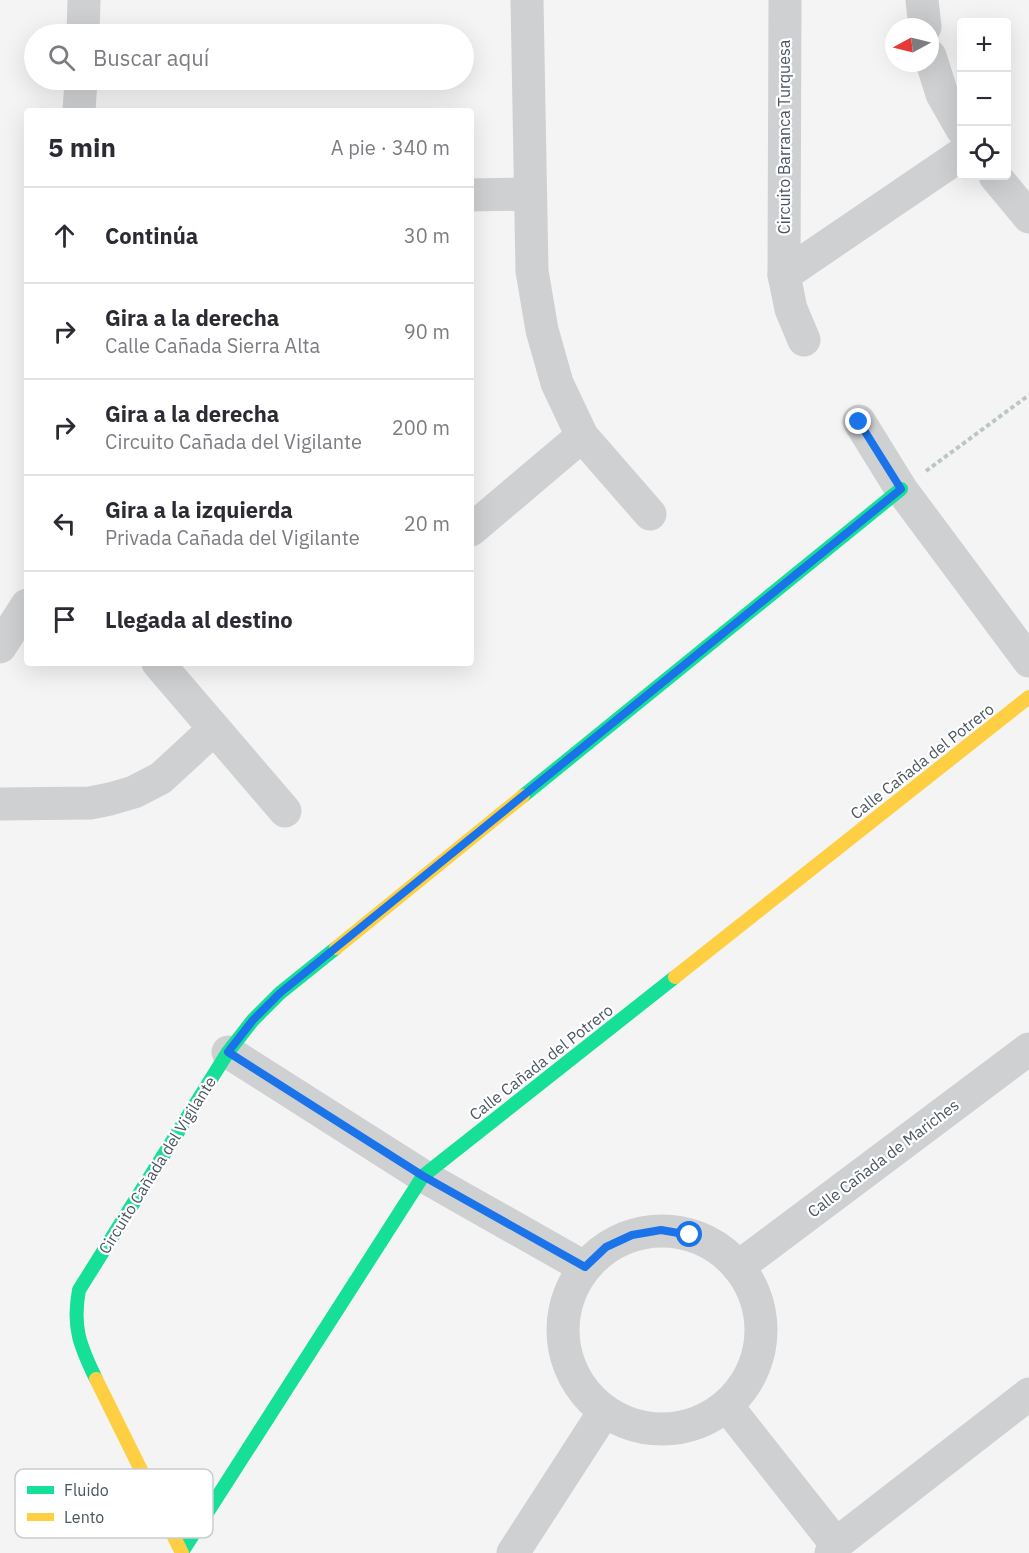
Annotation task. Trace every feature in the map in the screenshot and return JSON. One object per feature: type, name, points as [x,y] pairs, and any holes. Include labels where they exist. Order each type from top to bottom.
[{"type":"street","points":[[83,24],[84,0]]},
{"type":"street","points":[[527,0],[532,271],[542,330],[557,383],[582,436],[650,514]]},
{"type":"street","name":"Circuito Barranca Turquesa","points":[[785,0],[784,275],[792,309],[804,340]]},
{"type":"street","points":[[922,0],[924,18]]},
{"type":"street","points":[[935,72],[942,94],[960,126]]},
{"type":"street","points":[[79,108],[80,90]]},
{"type":"street","points":[[784,275],[957,157]]},
{"type":"street","points":[[998,180],[1029,217]]},
{"type":"street","points":[[474,195],[530,194]]},
{"type":"street","points":[[859,422],[901,489],[1029,662]]},
{"type":"street","points":[[474,527],[582,436]]},
{"type":"street","name":"Circuito Cañada del Vigilante","points":[[141,1469],[85,1356],[77,1333],[75,1311],[79,1290],[228,1052],[253,1020],[280,993],[901,489]]},
{"type":"street","points":[[0,647],[24,611]]},
{"type":"street","points":[[161,666],[285,811]]},
{"type":"street","name":"Calle Cañada del Potrero","points":[[213,1505],[423,1176],[1029,697]]},
{"type":"street","points":[[0,804],[90,802],[134,792],[161,777],[214,729]]},
{"type":"street","name":"Calle Cañada de Mariches","points":[[738,1267],[1029,1049]]},
{"type":"street","points":[[228,1052],[423,1176],[585,1267]]},
{"type":"street","points":[[661,1230],[690,1235],[716,1247],[738,1267],[754,1293],[761,1323],[758,1354],[747,1382],[727,1406],[699,1423],[667,1430],[634,1426],[604,1412],[581,1389],[567,1360],[562,1327],[569,1295],[585,1267],[606,1247],[632,1235],[661,1230]]},
{"type":"street","points":[[727,1406],[833,1548],[1028,1395]]},
{"type":"street","points":[[513,1553],[604,1412]]},
{"type":"street","name":"Circuito Cañada del Vigilante","points":[[175,1538],[182,1553]]},
{"type":"street","name":"Calle Cañada del Potrero","points":[[182,1553],[192,1538]]},
{"type":"path","points":[[901,489],[1029,395]]},
{"type":"traffic: fast","points":[[523,796],[901,489]]},
{"type":"traffic: fast","points":[[96,1379],[77,1326],[79,1290],[228,1052],[253,1020],[280,993],[336,948]]},
{"type":"traffic: fast","points":[[213,1504],[423,1176],[675,977]]},
{"type":"traffic: fast","points":[[182,1552],[191,1538]]},
{"type":"traffic: slow","points":[[675,977],[1029,697]]},
{"type":"traffic: slow","points":[[336,948],[523,796]]},
{"type":"traffic: slow","points":[[96,1379],[140,1469]]},
{"type":"traffic: slow","points":[[175,1538],[182,1553]]},
{"type":"route","points":[[690,1235],[661,1230],[632,1235],[606,1247],[585,1267],[423,1176],[228,1052],[253,1020],[280,993],[901,489],[859,422]]}]
